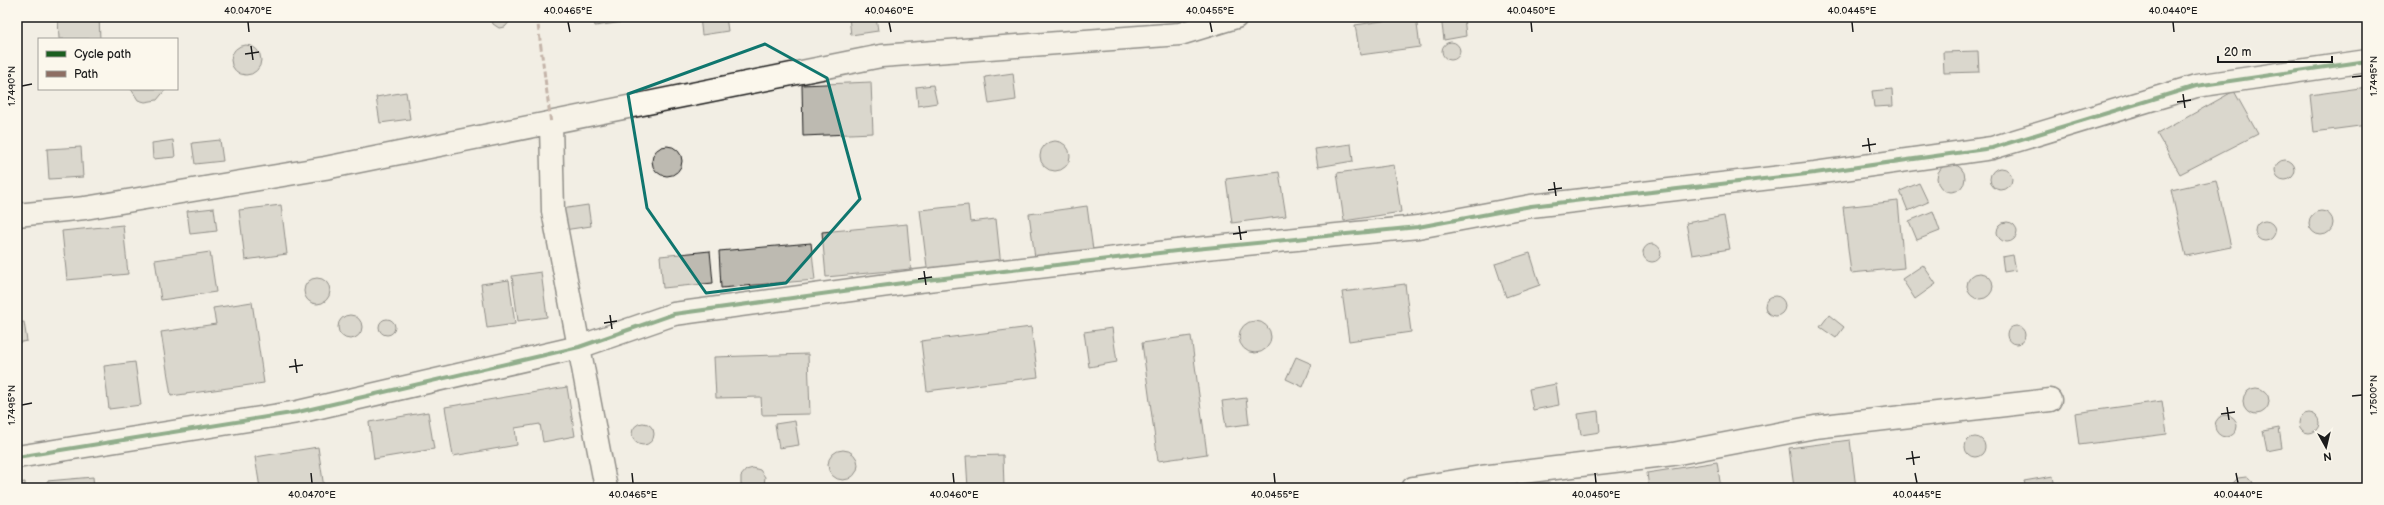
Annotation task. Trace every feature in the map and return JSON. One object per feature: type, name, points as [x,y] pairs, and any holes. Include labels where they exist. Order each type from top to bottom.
[{"type":"street","points":[[17,215],[85,208],[325,168],[551,124],[881,56],[1180,34],[1236,17]]},
{"type":"street","points":[[17,457],[298,412],[579,347],[674,314],[910,282],[1184,250],[1418,228],[1531,206],[1815,173],[1992,148],[2196,86],[2367,61]]},
{"type":"street","points":[[551,124],[553,211],[606,488]]},
{"type":"street","points":[[1413,488],[1481,477],[1673,454],[1815,427],[2050,400]]},
{"type":"highlighted area","points":[[765,44],[827,78],[860,199],[786,283],[706,293],[647,208],[628,94]]},
{"type":"building","points":[[58,17],[99,17],[100,38],[59,38]]},
{"type":"building","points":[[491,17],[511,17],[511,20],[505,27],[499,28],[493,24]]},
{"type":"building","points":[[593,17],[623,17],[624,22],[595,26]]},
{"type":"building","points":[[700,17],[726,17],[728,31],[702,35]]},
{"type":"building","points":[[849,17],[876,17],[878,31],[851,35]]},
{"type":"building","points":[[925,17],[957,17],[925,22]]},
{"type":"building","points":[[1416,17],[1420,47],[1360,55],[1355,25]]},
{"type":"building","points":[[1441,17],[1464,17],[1466,36],[1444,40]]},
{"type":"building","points":[[1451,42],[1457,45],[1460,51],[1457,57],[1451,60],[1445,57],[1442,51],[1445,45]]},
{"type":"building","points":[[246,45],[256,50],[261,60],[256,70],[246,75],[236,70],[231,60],[236,50]]},
{"type":"building","points":[[1978,51],[1979,72],[1944,73],[1943,52]]},
{"type":"building","points":[[1013,73],[1016,100],[989,104],[985,77]]},
{"type":"building","points":[[871,82],[873,133],[803,136],[802,85]]},
{"type":"building","points":[[933,85],[937,103],[918,106],[916,87]]},
{"type":"building","points":[[2367,87],[2367,125],[2314,132],[2310,95]]},
{"type":"building","points":[[1892,89],[1893,106],[1874,107],[1872,91]]},
{"type":"building","points":[[132,90],[165,90],[157,100],[145,102],[138,100]]},
{"type":"building","points":[[2234,91],[2258,134],[2180,174],[2157,134]]},
{"type":"building","points":[[406,92],[410,119],[380,123],[376,97]]},
{"type":"building","points":[[173,140],[175,157],[153,159],[152,143]]},
{"type":"building","points":[[220,140],[223,161],[195,164],[192,143]]},
{"type":"building","points":[[1055,141],[1061,142],[1069,150],[1069,162],[1061,170],[1055,171],[1049,170],[1041,162],[1040,156],[1041,150],[1049,142]]},
{"type":"building","points":[[1351,144],[1353,161],[1318,167],[1315,149]]},
{"type":"building","points":[[667,146],[678,150],[682,161],[678,172],[667,176],[656,172],[652,161],[656,150]]},
{"type":"building","points":[[81,147],[83,177],[49,179],[47,149]]},
{"type":"building","points":[[2285,160],[2292,163],[2295,170],[2292,177],[2285,180],[2278,177],[2275,170],[2278,163]]},
{"type":"building","points":[[1951,164],[1961,168],[1965,178],[1961,188],[1951,192],[1941,188],[1937,178],[1941,168]]},
{"type":"building","points":[[1394,165],[1401,212],[1344,221],[1337,173]]},
{"type":"building","points":[[2001,168],[2009,171],[2012,179],[2009,187],[2001,190],[1993,187],[1990,179],[1993,171]]},
{"type":"building","points":[[1279,172],[1286,216],[1232,223],[1226,179]]},
{"type":"building","points":[[2216,180],[2231,247],[2186,256],[2171,190]]},
{"type":"building","points":[[1919,183],[1928,202],[1908,211],[1900,191]]},
{"type":"building","points":[[1898,201],[1904,268],[1851,273],[1843,207]]},
{"type":"building","points":[[281,205],[287,254],[245,260],[239,210]]},
{"type":"building","points":[[588,205],[591,226],[564,230],[561,209]]},
{"type":"building","points":[[968,205],[970,222],[996,219],[1001,266],[928,275],[920,210]]},
{"type":"building","points":[[1087,206],[1093,250],[1035,258],[1029,214]]},
{"type":"building","points":[[214,208],[217,231],[190,234],[187,211]]},
{"type":"building","points":[[1933,211],[1940,231],[1917,240],[1909,221]]},
{"type":"building","points":[[2321,211],[2330,214],[2333,223],[2330,232],[2321,235],[2312,232],[2309,223],[2312,214]]},
{"type":"building","points":[[1724,216],[1730,249],[1692,255],[1686,223]]},
{"type":"building","points":[[2261,221],[2269,221],[2275,227],[2275,235],[2269,241],[2261,241],[2255,235],[2255,227]]},
{"type":"building","points":[[2007,222],[2014,225],[2017,232],[2014,239],[2007,242],[2000,239],[1997,232],[2000,225]]},
{"type":"building","points":[[907,224],[911,269],[826,277],[822,232]]},
{"type":"building","points":[[123,225],[128,274],[67,280],[62,231]]},
{"type":"building","points":[[811,243],[815,280],[721,288],[719,251]]},
{"type":"building","points":[[1652,244],[1656,245],[1660,249],[1660,257],[1656,261],[1652,262],[1648,261],[1644,257],[1643,253],[1644,249],[1648,245]]},
{"type":"building","points":[[710,251],[713,283],[663,288],[660,256]]},
{"type":"building","points":[[210,252],[216,292],[161,300],[155,260]]},
{"type":"building","points":[[1530,253],[1540,285],[1506,297],[1495,264]]},
{"type":"building","points":[[2013,255],[2016,270],[2004,272],[2002,257]]},
{"type":"building","points":[[1923,265],[1936,284],[1915,299],[1902,279]]},
{"type":"building","points":[[541,272],[547,317],[518,321],[512,276]]},
{"type":"building","points":[[1980,273],[1989,277],[1993,286],[1989,295],[1980,299],[1971,295],[1967,286],[1971,277]]},
{"type":"building","points":[[317,278],[326,282],[330,291],[326,300],[317,304],[308,300],[304,291],[308,282]]},
{"type":"building","points":[[509,280],[515,324],[487,328],[481,284]]},
{"type":"building","points":[[1405,284],[1411,332],[1349,341],[1342,292]]},
{"type":"building","points":[[1775,296],[1782,299],[1785,306],[1782,313],[1775,316],[1768,313],[1765,306],[1768,299]]},
{"type":"building","points":[[252,302],[264,383],[171,396],[161,332],[216,324],[213,308]]},
{"type":"building","points":[[350,315],[355,316],[361,322],[361,332],[355,338],[350,339],[345,338],[339,332],[338,327],[339,322],[345,316]]},
{"type":"building","points":[[1829,315],[1844,327],[1836,338],[1820,327]]},
{"type":"building","points":[[387,319],[393,321],[395,327],[393,333],[387,335],[381,333],[379,327],[381,321]]},
{"type":"building","points":[[1258,321],[1264,323],[1269,328],[1271,337],[1269,346],[1264,351],[1252,353],[1246,351],[1241,346],[1239,334],[1241,328],[1246,323]]},
{"type":"building","points":[[24,322],[27,341],[17,343],[17,323]]},
{"type":"building","points":[[2012,326],[2020,326],[2025,331],[2023,342],[2020,344],[2012,344],[2007,339],[2007,331]]},
{"type":"building","points":[[1031,327],[1038,377],[927,391],[921,341]]},
{"type":"building","points":[[1112,328],[1117,362],[1089,367],[1084,332]]},
{"type":"building","points":[[1191,336],[1207,454],[1158,461],[1142,343]]},
{"type":"building","points":[[808,354],[810,414],[762,415],[761,397],[716,398],[714,357]]},
{"type":"building","points":[[1296,357],[1312,364],[1303,387],[1286,379]]},
{"type":"building","points":[[135,362],[141,405],[109,409],[104,366]]},
{"type":"building","points":[[1556,384],[1559,405],[1533,410],[1529,389]]},
{"type":"building","points":[[567,387],[575,436],[543,442],[540,424],[515,428],[517,445],[453,456],[445,407]]},
{"type":"building","points":[[2256,388],[2265,392],[2269,401],[2265,410],[2256,414],[2247,410],[2243,401],[2247,392]]},
{"type":"building","points":[[1246,398],[1249,424],[1226,427],[1222,401]]},
{"type":"building","points":[[2162,401],[2167,434],[2079,445],[2075,413]]},
{"type":"building","points":[[1598,411],[1600,432],[1581,435],[1578,414]]},
{"type":"building","points":[[428,412],[434,449],[374,459],[369,422]]},
{"type":"building","points":[[2309,413],[2316,416],[2319,423],[2316,430],[2309,433],[2302,430],[2299,423],[2302,416]]},
{"type":"building","points":[[2226,415],[2234,418],[2237,426],[2234,434],[2226,437],[2218,434],[2215,426],[2218,418]]},
{"type":"building","points":[[795,421],[799,445],[779,448],[775,424]]},
{"type":"building","points":[[643,423],[651,426],[654,434],[651,442],[643,445],[635,442],[632,434],[635,426]]},
{"type":"building","points":[[2279,428],[2282,448],[2267,451],[2263,431]]},
{"type":"building","points":[[1971,437],[1979,437],[1985,443],[1985,451],[1979,457],[1971,457],[1965,451],[1965,443]]},
{"type":"building","points":[[1850,440],[1856,488],[1794,488],[1789,448]]},
{"type":"building","points":[[318,447],[324,488],[260,488],[255,457]]},
{"type":"building","points":[[843,450],[854,454],[858,465],[854,476],[843,480],[832,476],[828,465],[832,454]]},
{"type":"building","points":[[1003,455],[1004,488],[968,488],[966,456]]},
{"type":"building","points":[[1717,462],[1721,488],[1649,488],[1647,473]]},
{"type":"building","points":[[753,468],[760,470],[765,477],[764,485],[761,488],[743,488],[741,484],[741,476],[746,470]]},
{"type":"building","points":[[2053,476],[2055,488],[2026,488],[2024,481]]},
{"type":"building","points":[[93,477],[94,488],[48,488],[47,481]]},
{"type":"building","points":[[2246,477],[2252,481],[2255,488],[2232,488],[2233,483],[2238,478]]},
{"type":"building","points":[[25,482],[25,488],[17,488],[17,483]]},
{"type":"building","points":[[477,484],[478,488],[459,488],[459,487]]},
{"type":"marked path","points":[[537,17],[551,124]]},
{"type":"cycle path","points":[[17,457],[298,412],[579,347],[674,314],[910,282],[1185,250],[1418,227],[1531,206],[1815,173],[1992,148],[2196,86],[2367,61]]}]
